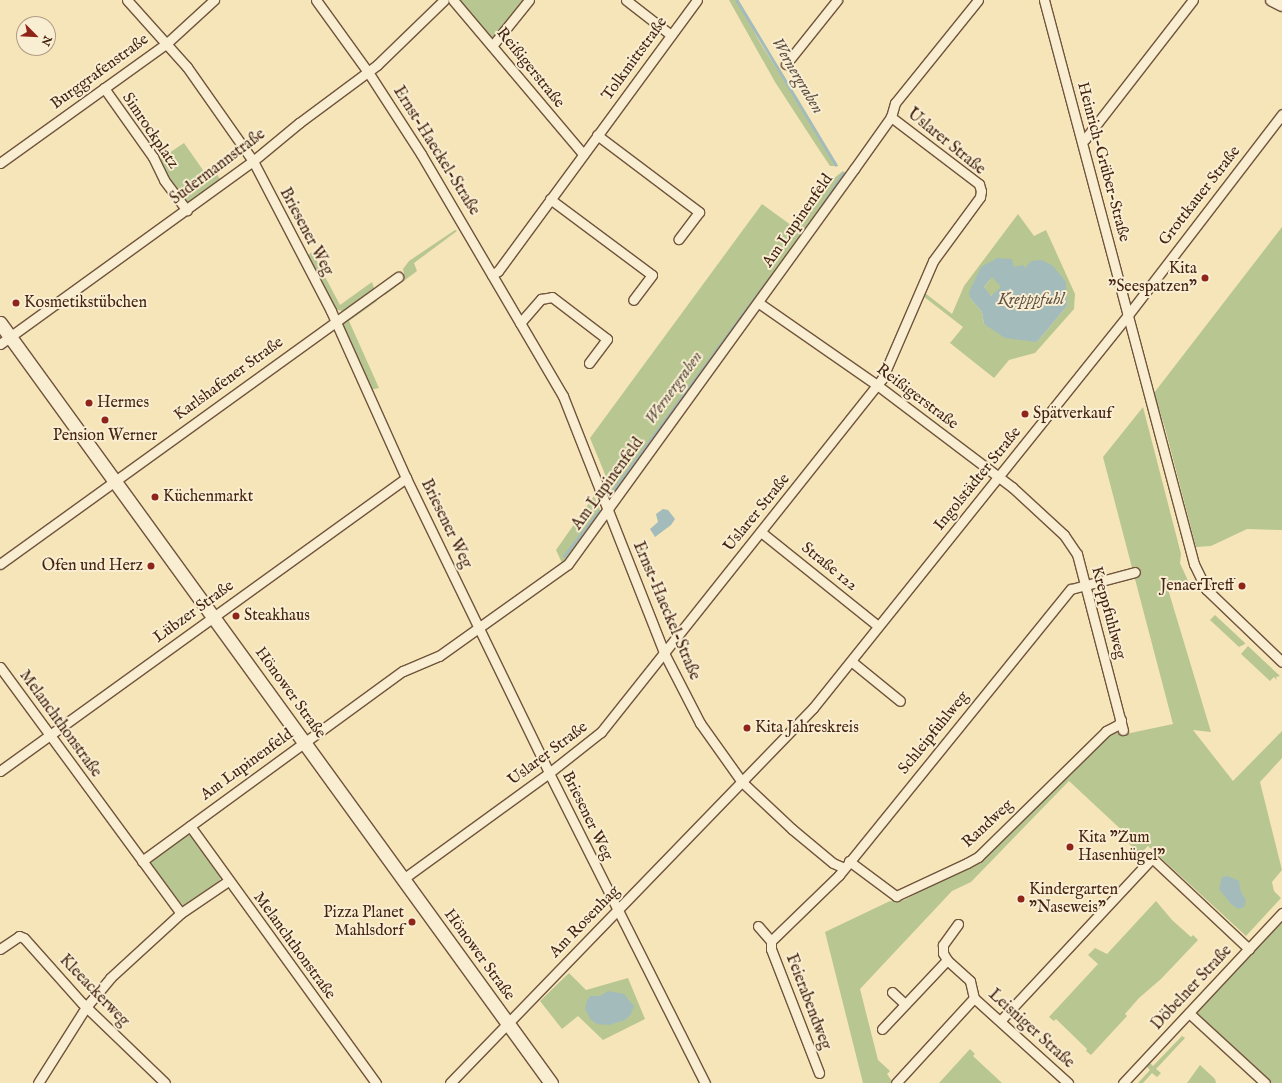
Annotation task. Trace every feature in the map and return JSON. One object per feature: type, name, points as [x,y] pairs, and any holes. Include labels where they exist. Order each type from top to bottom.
[{"type":"main road","name":"Hönower Straße","points":[[0,322],[5,341],[115,480],[551,1083]]},
{"type":"street","name":"Briesener Weg","points":[[127,0],[167,43],[253,161],[335,321],[406,478],[480,627],[549,773],[617,911],[705,1083]]},
{"type":"street","name":"Burggrafenstraße","points":[[0,163],[167,43],[214,0]]},
{"type":"street","name":"Ernst-Haeckel-Straße","points":[[316,0],[368,72],[425,160],[563,396],[664,653],[700,723],[742,782],[792,829],[833,863],[846,864]]},
{"type":"street","name":"Sudermannstraße","points":[[5,341],[187,210],[253,161],[299,123],[368,72],[444,0]]},
{"type":"street","name":"Reißigerstraße","points":[[453,0],[576,148],[584,154]]},
{"type":"street","points":[[492,46],[529,0]]},
{"type":"street","points":[[626,0],[671,35]]},
{"type":"street","name":"Tolkmittstraße","points":[[492,275],[498,270],[697,0]]},
{"type":"street","points":[[786,64],[837,0]]},
{"type":"street","name":"Am Lupinenfeld","points":[[142,861],[403,671],[439,656],[568,564],[759,303],[891,117],[895,103],[978,0]]},
{"type":"street","name":"Heinrich-Grüber-Straße","points":[[1044,0],[1194,564],[1206,589],[1282,662]]},
{"type":"street","points":[[1082,140],[1085,139],[1193,0]]},
{"type":"street","points":[[1272,0],[1282,5]]},
{"type":"street","name":"Simrockplatz","points":[[104,88],[153,157],[164,180],[187,210]]},
{"type":"street","name":"Grottkauer Straße","points":[[1128,315],[1282,114]]},
{"type":"street","name":"Uslarer Straße","points":[[403,879],[549,773],[601,732],[877,385],[900,340],[933,261],[980,198],[981,191],[979,184],[891,117]]},
{"type":"street","points":[[598,135],[699,212],[679,239]]},
{"type":"street","points":[[550,199],[652,275],[633,300]]},
{"type":"street","name":"Karlshafener Straße","points":[[0,564],[398,277]]},
{"type":"street","points":[[520,323],[541,299],[552,297],[606,339],[589,363]]},
{"type":"street","name":"Reißigerstraße","points":[[759,303],[877,385],[1012,487],[1052,522]]},
{"type":"street","name":"Ingolstädter Straße","points":[[742,782],[814,708],[1128,315]]},
{"type":"street","name":"Lübzer Straße","points":[[0,771],[406,478]]},
{"type":"street","name":"Kreppfuhlweg","points":[[1052,522],[1074,548],[1086,586],[1121,720]]},
{"type":"street","name":"Straße 122","points":[[761,532],[878,626]]},
{"type":"street","name":"Schleipfuhlweg","points":[[771,941],[815,900],[846,864],[1071,589],[1134,572]]},
{"type":"street","points":[[851,661],[900,701]]},
{"type":"street","name":"Melanchthonstraße","points":[[0,667],[181,913]]},
{"type":"street","points":[[1121,720],[1123,730]]},
{"type":"street","name":"Randweg","points":[[846,864],[896,896],[967,863],[978,857],[1106,731],[1118,724],[1121,720]]},
{"type":"street","name":"Am Rosenhag","points":[[450,1083],[742,782]]},
{"type":"street","name":"Melanchthonstraße","points":[[190,826],[376,1083]]},
{"type":"street","points":[[1001,1020],[1152,858],[1249,949]]},
{"type":"street","points":[[38,1083],[86,1007],[123,964],[181,913],[228,880]]},
{"type":"street","name":"Döbelner Straße","points":[[1123,1083],[1282,913]]},
{"type":"street","points":[[896,1083],[974,998],[970,981],[947,960],[943,945],[958,924]]},
{"type":"street","points":[[758,926],[771,941]]},
{"type":"street","name":"Kleeackerweg","points":[[0,949],[20,936],[24,938],[86,1007],[165,1083]]},
{"type":"street","name":"Feierabendweg","points":[[771,941],[771,949],[819,1073]]},
{"type":"street","points":[[882,1029],[947,960]]},
{"type":"street","points":[[892,992],[905,1004]]},
{"type":"street","name":"Leisniger Straße","points":[[974,998],[1001,1020],[1064,1082]]},
{"type":"street","points":[[1189,1013],[1265,1083]]},
{"type":"green space","points":[[458,0],[525,0],[494,41]]},
{"type":"green space","points":[[729,0],[738,0],[759,41],[838,166],[830,166],[816,145],[775,82]]},
{"type":"green space","points":[[184,143],[210,180],[217,174],[221,181],[187,204],[157,161]]},
{"type":"green space","points":[[843,171],[846,174],[614,496],[590,438],[762,204],[795,228],[833,179]]},
{"type":"green space","points":[[1018,214],[1034,236],[1046,230],[1075,294],[1074,309],[1035,353],[1009,360],[994,378],[950,343],[963,327],[923,296],[925,293],[952,314],[964,286]],"holes":[[[991,279],[984,287],[990,296],[1008,289],[1067,306],[1037,342],[984,324],[982,312],[970,298]]]},
{"type":"green space","points":[[1282,227],[1282,530],[1247,529],[1211,546],[1196,547],[1165,428],[1154,393]]},
{"type":"green space","points":[[455,230],[457,231],[414,263],[417,271],[385,295],[383,291],[404,274],[403,269],[409,261]]},
{"type":"green space","points":[[312,252],[340,305],[372,282],[375,291],[343,311],[336,310],[306,257]]},
{"type":"green space","points":[[374,299],[377,301],[349,321],[379,388],[370,390],[341,324]]},
{"type":"green space","points":[[1143,407],[1181,554],[1180,563],[1189,583],[1167,586],[1211,732],[1193,730],[1233,781],[1282,731],[1282,758],[1260,782],[1282,870],[1272,882],[1274,891],[1281,898],[1246,936],[1148,846],[1140,854],[1124,839],[1127,835],[1069,781],[971,882],[952,891],[860,989],[878,1060],[890,1071],[887,1074],[892,1081],[891,1083],[863,1083],[825,932],[890,901],[897,902],[904,900],[976,862],[1107,733],[1119,731],[1121,735],[1173,724],[1103,457]]},
{"type":"green space","points":[[594,496],[602,514],[569,559],[562,563],[556,550]]},
{"type":"green space","points":[[1215,615],[1245,644],[1239,647],[1210,620]]},
{"type":"green space","points":[[1248,646],[1280,676],[1276,677],[1277,680],[1274,677],[1270,681],[1241,654]]},
{"type":"green space","points":[[184,834],[193,836],[221,877],[219,882],[184,907],[150,864],[150,860]]},
{"type":"green space","points":[[1156,901],[1172,920],[1191,937],[1193,935],[1198,940],[1161,979],[1139,998],[1125,1014],[1127,1016],[1091,1055],[1086,1051],[1087,1049],[1056,1019],[1054,1021],[1049,1017],[1098,964],[1088,955],[1095,948],[1107,954]]},
{"type":"green space","points":[[1282,922],[1282,1083],[1272,1083],[1196,1013]]},
{"type":"green space","points":[[569,973],[586,990],[628,978],[645,1019],[603,1040],[578,1016],[562,1029],[540,1001]]},
{"type":"green space","points":[[1182,1036],[1185,1038],[1156,1069],[1161,1073],[1157,1077],[1152,1073],[1143,1083],[1138,1083],[1150,1070],[1146,1066],[1149,1062],[1153,1066]]},
{"type":"green space","points":[[970,1049],[975,1054],[973,1056],[1002,1083],[939,1083]]},
{"type":"green space","points":[[1200,1065],[1215,1079],[1216,1083],[1187,1083]]},
{"type":"water","name":"Krepppfuhl","points":[[997,258],[1012,259],[1014,267],[1023,265],[1025,268],[1031,261],[1042,260],[1053,266],[1066,282],[1067,306],[1037,342],[1005,338],[984,324],[982,312],[970,298],[969,292],[981,267]],"holes":[[[992,277],[1001,287],[991,296],[984,287]]]},
{"type":"water","points":[[663,509],[668,510],[675,519],[671,525],[655,537],[650,529],[658,522],[656,514]]},
{"type":"water","points":[[1228,876],[1239,881],[1241,892],[1246,901],[1244,907],[1238,909],[1231,904],[1219,889],[1222,877]]},
{"type":"water","points":[[608,991],[624,994],[634,1006],[631,1014],[625,1020],[609,1025],[597,1024],[591,1020],[585,1009],[587,1001],[590,996],[600,996]]},
{"type":"waterway","name":"Wernergraben","points":[[737,0],[836,165]]},
{"type":"waterway","name":"Wernergraben","points":[[815,216],[843,173]]},
{"type":"waterway","name":"Wernergraben","points":[[756,296],[772,275]]},
{"type":"waterway","name":"Wernergraben","points":[[612,492],[754,299]]},
{"type":"waterway","name":"Wernergraben","points":[[564,556],[599,511]]},
{"type":"place","name":"Kita \"Seespatzen\"","points":[[1205,278]]},
{"type":"place","name":"Kosmetikstübchen","points":[[16,303]]},
{"type":"place","name":"Hermes","points":[[89,403]]},
{"type":"place","name":"Spätverkauf","points":[[1025,414]]},
{"type":"place","name":"Pension Werner","points":[[105,420]]},
{"type":"place","name":"Küchenmarkt","points":[[155,497]]},
{"type":"place","name":"Ofen und Herz","points":[[151,566]]},
{"type":"place","name":"JenaerTreff","points":[[1242,586]]},
{"type":"place","name":"Steakhaus","points":[[236,616]]},
{"type":"place","name":"Kita Jahreskreis","points":[[747,728]]},
{"type":"place","name":"Kita \"Zum Hasenhügel\"","points":[[1070,847]]},
{"type":"place","name":"Kindergarten \"Naseweis\"","points":[[1021,899]]},
{"type":"place","name":"Pizza Planet Mahlsdorf","points":[[412,922]]}]
